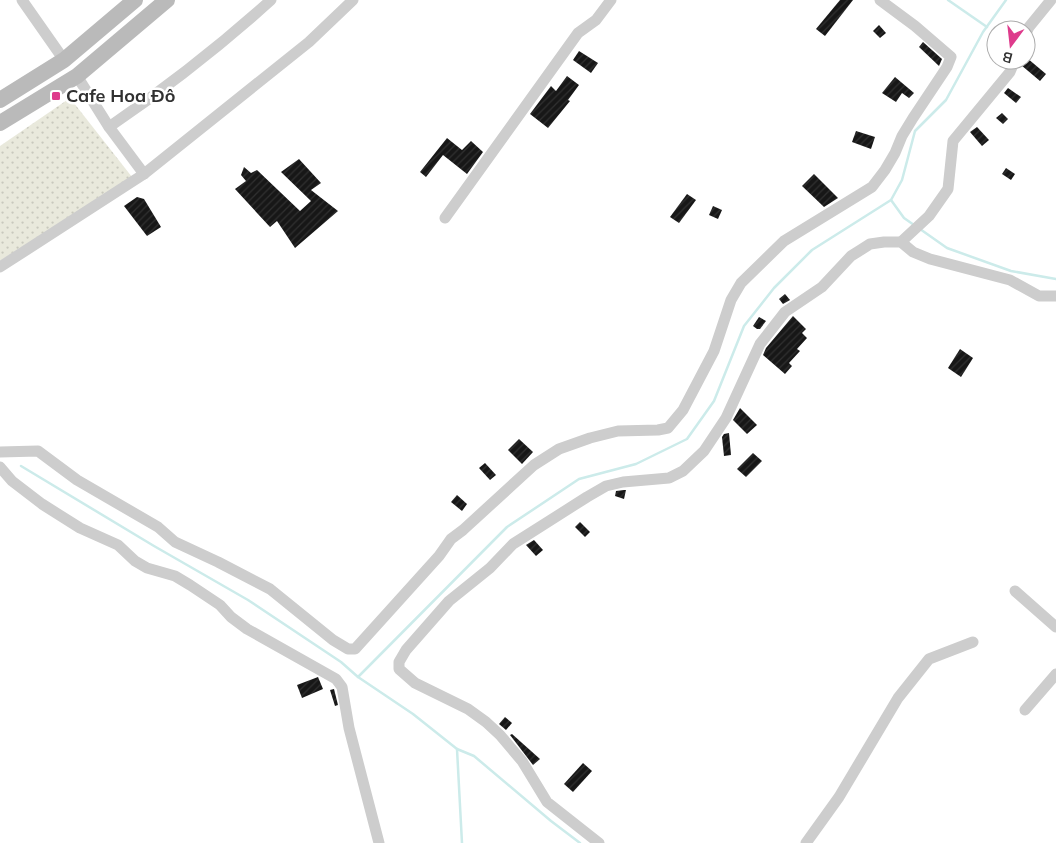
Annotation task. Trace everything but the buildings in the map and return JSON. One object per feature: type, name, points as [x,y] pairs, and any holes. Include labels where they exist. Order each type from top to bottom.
[{"type":"main road","points":[[0,100],[64,60],[135,0]]},
{"type":"main road","points":[[0,123],[76,76],[167,0]]},
{"type":"main road","points":[[64,60],[76,76]]},
{"type":"street","points":[[22,0],[64,60]]},
{"type":"street","points":[[109,127],[161,91],[271,0]]},
{"type":"street","points":[[0,267],[144,174],[309,42],[352,0]]},
{"type":"street","points":[[445,218],[578,33],[596,20],[612,0]]},
{"type":"street","points":[[0,452],[38,451],[77,480],[158,527],[176,542],[270,589],[333,640],[348,648],[355,649],[439,556],[451,539],[534,465],[560,450],[590,438],[618,431],[668,428],[683,410],[714,351],[731,300],[741,283],[784,241],[872,187],[885,170],[909,124],[950,62],[951,57],[880,0]]},
{"type":"street","points":[[1035,20],[1051,0]]},
{"type":"street","points":[[901,242],[929,216],[948,189],[953,141],[1011,70]]},
{"type":"street","points":[[76,76],[109,127],[144,174]]},
{"type":"street","points":[[599,843],[547,802],[522,761],[486,722],[468,709],[416,683],[399,669],[399,662],[406,650],[449,601],[490,568],[513,544],[534,530],[606,486],[623,482],[668,478],[683,471],[704,451],[717,432],[736,398],[760,344],[785,312],[822,287],[851,256],[870,244],[901,242],[913,252],[930,259],[1010,280],[1039,296],[1056,296]]},
{"type":"street","points":[[0,467],[12,481],[42,504],[80,528],[118,545],[135,561],[147,568],[175,576],[190,584],[220,605],[230,617],[247,629],[336,680],[342,687],[349,728],[379,843]]},
{"type":"street","points":[[1015,591],[1056,627]]},
{"type":"street","points":[[806,843],[839,797],[898,698],[929,659],[973,642]]},
{"type":"street","points":[[1025,710],[1056,674]]},
{"type":"shaded area","points":[[70,98],[132,177],[0,261],[0,146]]},
{"type":"waterway","points":[[948,0],[986,26]]},
{"type":"waterway","points":[[580,843],[474,756],[457,749],[413,714],[358,677],[507,527],[579,479],[636,464],[687,439],[714,401],[744,326],[774,288],[812,250],[891,200],[902,180],[915,131],[946,100],[983,32],[1006,0]]},
{"type":"waterway","points":[[891,200],[904,218],[914,225]]},
{"type":"waterway","points":[[920,229],[947,248],[1011,271],[1056,279]]},
{"type":"waterway","points":[[21,466],[248,600],[341,662],[358,677]]},
{"type":"waterway","points":[[457,749],[462,843]]},
{"type":"place","name":"Cafe Hoa Đô","points":[[56,96]]}]
